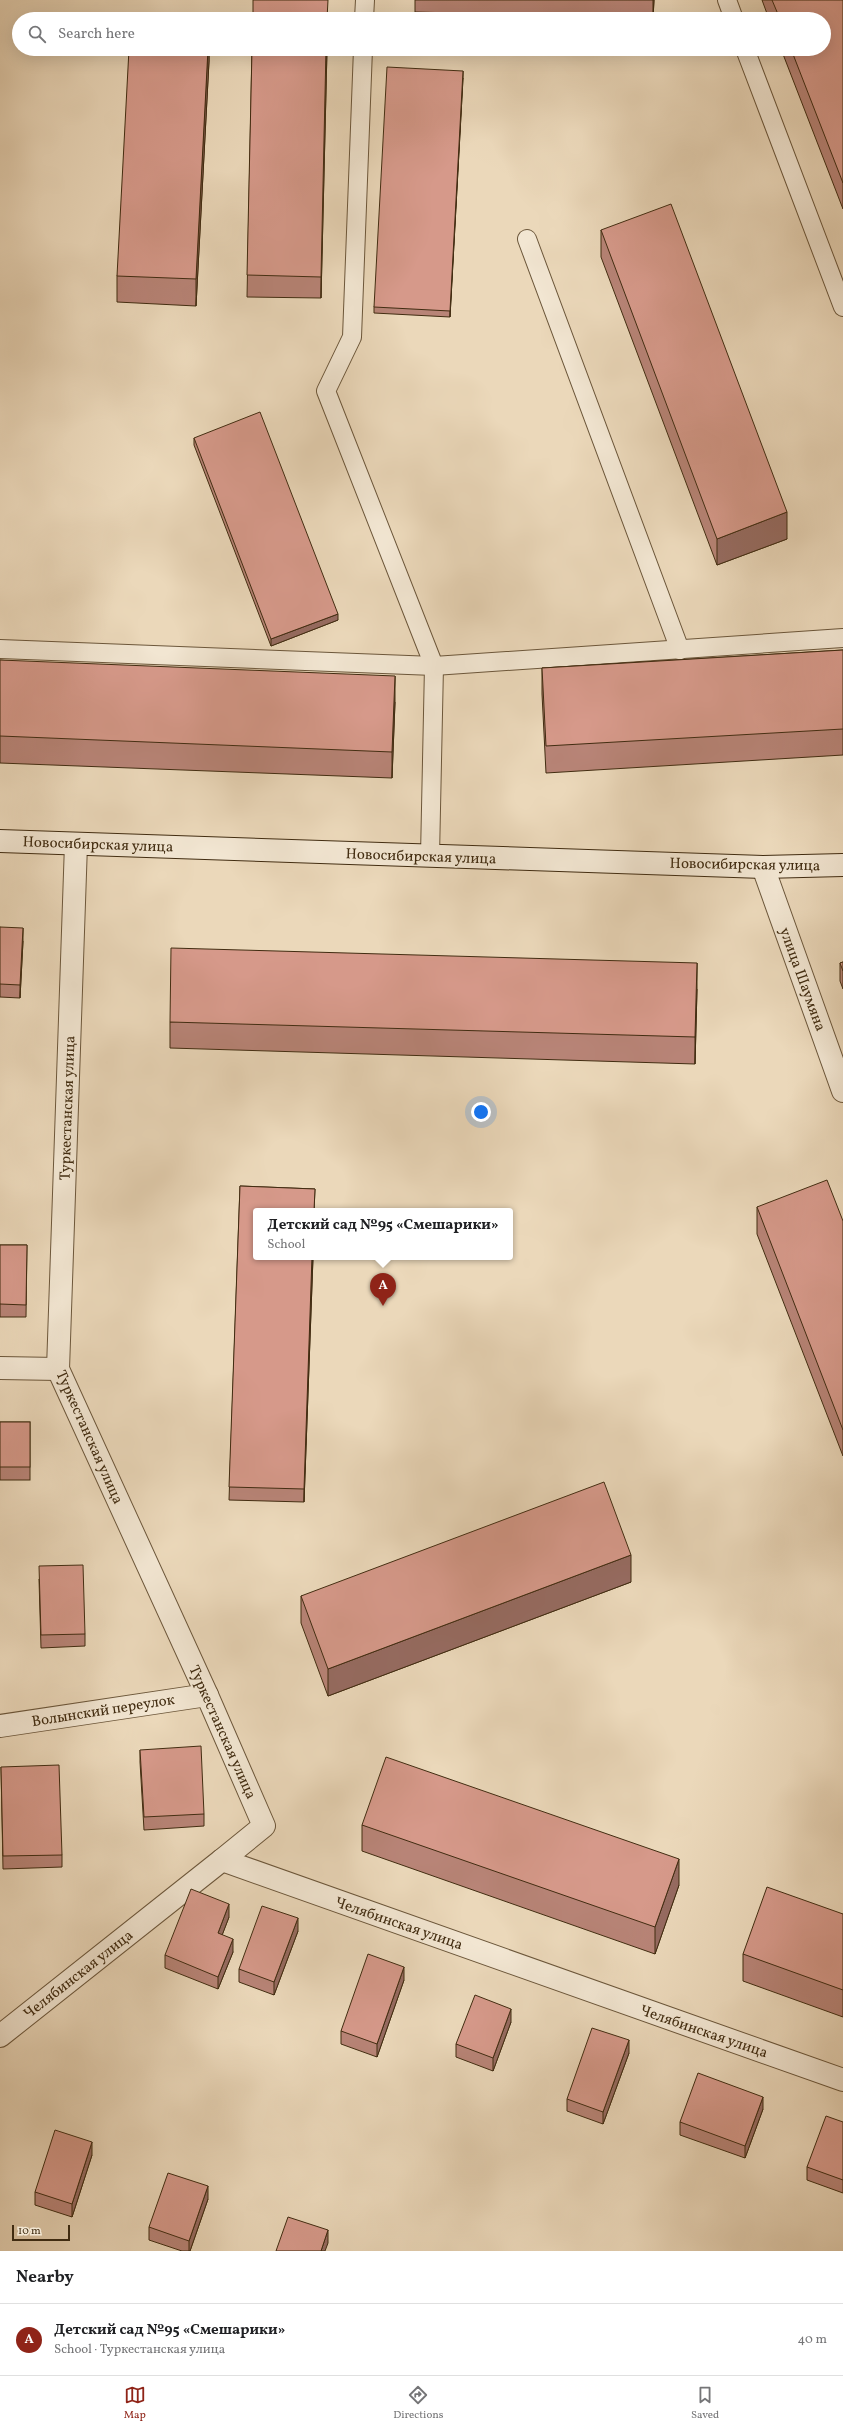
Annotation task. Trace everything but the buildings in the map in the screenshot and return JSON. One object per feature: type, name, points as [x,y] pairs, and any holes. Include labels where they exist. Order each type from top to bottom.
[{"type":"street","name":"Новосибирская улица","points":[[0,841],[763,867],[843,865]]},
{"type":"street","name":"Туркестанская улица","points":[[76,844],[58,1369],[207,1694],[264,1826],[222,1860]]},
{"type":"street","name":"улица Шаумяна","points":[[763,867],[843,1091]]},
{"type":"street","points":[[0,1368],[58,1369]]},
{"type":"street","name":"Волынский переулок","points":[[0,1726],[207,1694]]},
{"type":"street","name":"Челябинская улица","points":[[0,2036],[222,1860],[843,2080]]},
{"type":"lane","points":[[364,12],[365,0]]},
{"type":"lane","points":[[727,0],[731,12]]},
{"type":"lane","points":[[363,56],[352,336],[326,391],[434,666],[430,856]]},
{"type":"lane","points":[[748,56],[843,307]]},
{"type":"lane","points":[[527,239],[680,650]]},
{"type":"lane","points":[[0,650],[434,666],[843,638]]},
{"type":"place","name":"Детский сад №95 «Смешарики»","points":[[383,1306]]}]
